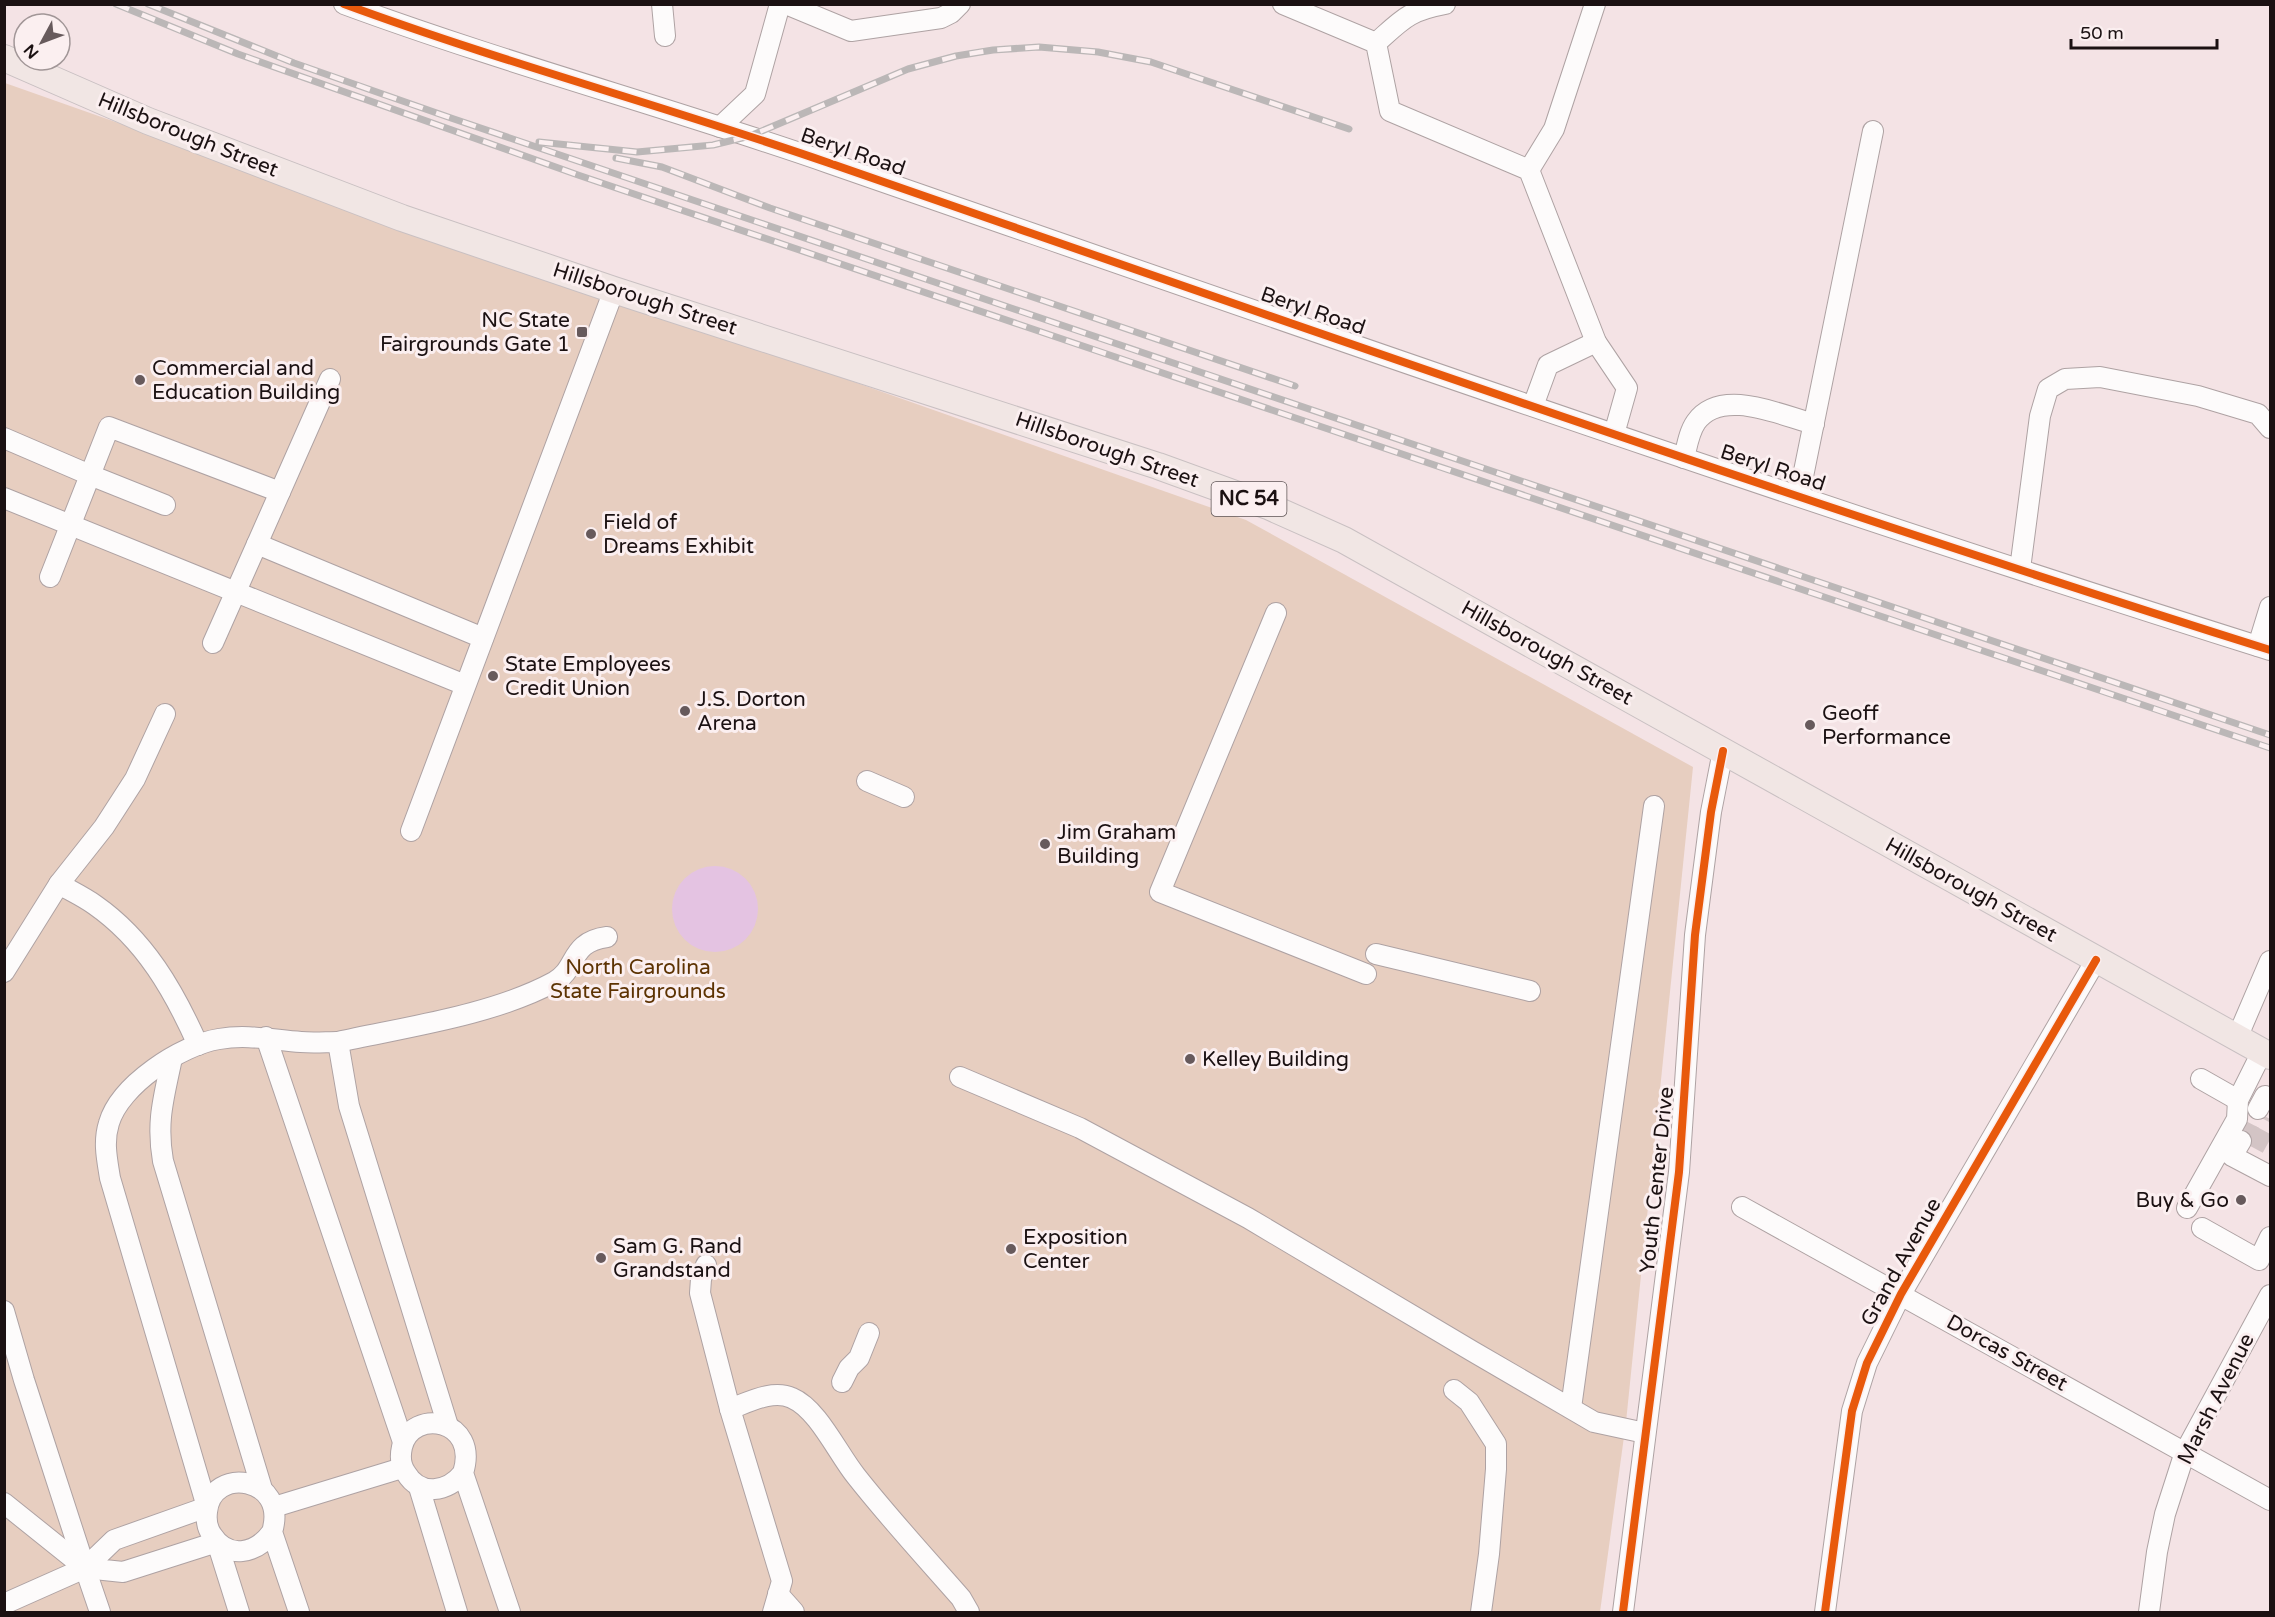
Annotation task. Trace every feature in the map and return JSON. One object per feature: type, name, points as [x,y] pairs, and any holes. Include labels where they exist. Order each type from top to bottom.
[{"type":"main road","name":"Hillsborough Street","points":[[4,58],[148,121],[402,218],[614,290],[1158,466],[1268,506],[1364,550],[2266,1054]]},
{"type":"street","name":"Beryl Road","points":[[344,4],[415,30],[750,135],[1684,458],[2264,648]]},
{"type":"street","points":[[662,4],[665,36]]},
{"type":"street","points":[[720,127],[755,94],[780,4]]},
{"type":"street","points":[[786,4],[851,31],[941,18],[951,13],[960,4]]},
{"type":"street","points":[[1283,4],[1376,43]]},
{"type":"street","points":[[1376,43],[1408,15],[1445,4]]},
{"type":"street","points":[[1529,170],[1554,129],[1595,4]]},
{"type":"street","points":[[1376,43],[1390,111],[1529,170],[1596,342],[1627,388],[1614,434]]},
{"type":"street","points":[[1800,496],[1873,131]]},
{"type":"street","points":[[411,831],[614,290]]},
{"type":"street","points":[[1533,406],[1548,364],[1596,342]]},
{"type":"street","points":[[2020,569],[2040,416],[2048,389],[2065,379],[2100,377],[2198,396],[2258,414],[2271,428]]},
{"type":"street","points":[[213,643],[330,379]]},
{"type":"street","points":[[1684,458],[1696,422],[1719,405],[1740,404],[1814,424]]},
{"type":"street","points":[[50,577],[109,427],[280,492]]},
{"type":"street","points":[[4,438],[90,476],[165,505]]},
{"type":"street","points":[[4,498],[465,686]]},
{"type":"street","points":[[257,544],[483,638]]},
{"type":"street","points":[[2264,648],[2271,607]]},
{"type":"street","points":[[1276,613],[1160,892],[1366,974]]},
{"type":"street","points":[[4,972],[59,884],[104,827],[135,779],[165,714]]},
{"type":"street","name":"Youth Center Drive","points":[[1623,1612],[1679,1172],[1695,935],[1711,812],[1723,751]]},
{"type":"street","points":[[867,781],[904,797]]},
{"type":"street","points":[[1571,1408],[1654,806]]},
{"type":"street","points":[[59,884],[94,904],[114,919],[150,957],[180,1005],[198,1045]]},
{"type":"street","points":[[239,1612],[217,1542],[206,1520],[207,1507],[110,1178],[105,1147],[109,1122],[121,1099],[146,1075],[172,1058],[198,1045],[218,1039],[266,1036],[303,1042],[338,1042],[512,1001],[564,976],[578,951],[596,939],[607,938]]},
{"type":"street","points":[[1376,954],[1530,991]]},
{"type":"street","name":"Grand Avenue","points":[[1825,1612],[1852,1411],[1867,1363],[1901,1294],[2096,960]]},
{"type":"street","points":[[2237,1038],[2271,961]]},
{"type":"street","points":[[266,1036],[403,1442]]},
{"type":"street","points":[[338,1042],[349,1106],[448,1426]]},
{"type":"street","points":[[2187,1208],[2237,1119],[2238,1100],[2266,1054]]},
{"type":"street","points":[[172,1058],[160,1115],[159,1135],[163,1161],[262,1489]]},
{"type":"street","points":[[960,1077],[1080,1128],[1248,1218],[1594,1422],[1645,1433]]},
{"type":"street","points":[[2201,1079],[2238,1100]]},
{"type":"street","points":[[2247,1151],[2270,1176]]},
{"type":"street","name":"Dorcas Street","points":[[1742,1207],[2271,1500]]},
{"type":"street","points":[[2202,1228],[2265,1263],[2271,1237]]},
{"type":"street","points":[[706,1265],[701,1279],[700,1293],[730,1409],[782,1581],[776,1603],[794,1612]]},
{"type":"street","name":"Marsh Avenue","points":[[2150,1612],[2157,1552],[2165,1514],[2185,1452],[2271,1295]]},
{"type":"street","points":[[4,1311],[24,1380],[100,1612]]},
{"type":"street","points":[[842,1382],[849,1368],[859,1358],[869,1333]]},
{"type":"street","points":[[1454,1390],[1469,1402],[1496,1444],[1492,1522],[1481,1612]]},
{"type":"street","points":[[730,1409],[763,1397],[777,1395],[789,1396],[799,1401],[815,1418],[856,1476],[961,1599],[969,1612]]},
{"type":"street","points":[[436,1423],[448,1426],[459,1434],[466,1446],[467,1460],[463,1473],[455,1483],[444,1489],[431,1490],[419,1486],[409,1479],[402,1468],[400,1455],[403,1442],[411,1431],[423,1425],[436,1423]]},
{"type":"street","points":[[274,1507],[402,1468]]},
{"type":"street","points":[[463,1473],[510,1612]]},
{"type":"street","points":[[4,1604],[85,1568],[114,1540],[207,1507],[212,1497],[220,1489],[230,1484],[241,1482],[252,1484],[262,1489],[270,1497],[276,1520],[272,1533],[265,1543],[254,1550],[241,1552],[228,1549],[217,1542]]},
{"type":"street","points":[[419,1486],[457,1612]]},
{"type":"street","points":[[4,1503],[85,1568],[123,1572],[217,1542]]},
{"type":"street","points":[[272,1533],[299,1612]]},
{"type":"green space","name":"North Carolina State Fairgrounds","points":[[5,83],[1246,520],[1693,767],[1626,1422],[1600,1612],[5,1612]]},
{"type":"shaded area","points":[[715,866],[739,873],[751,885],[758,909],[751,933],[739,945],[715,952],[691,945],[679,933],[672,909],[679,885],[691,873]]},
{"type":"tunnel","points":[[2241,1141],[2258,1109]]},
{"type":"tunnel","points":[[2254,1148],[2270,1119]]},
{"type":"railway","points":[[116,4],[238,54],[578,175],[2270,748]]},
{"type":"railway","points":[[148,4],[294,63],[451,118],[2270,735]]},
{"type":"railway","points":[[539,142],[637,152],[713,145],[750,136],[908,69],[956,56],[993,50],[1039,47],[1098,52],[1151,62],[1349,129]]},
{"type":"railway","points":[[616,158],[662,167],[770,208],[1295,386]]},
{"type":"cycle path","points":[[344,4],[465,46],[829,163],[1728,473],[2270,650]]},
{"type":"cycle path","points":[[1623,1612],[1679,1172],[1695,935],[1711,812],[1723,751]]},
{"type":"cycle path","points":[[1825,1612],[1852,1411],[1867,1363],[1901,1294],[2096,960]]},
{"type":"place","name":"NC State Fairgrounds Gate 1","points":[[582,332]]},
{"type":"place","name":"Commercial and Education Building","points":[[140,380]]},
{"type":"place","name":"Field of Dreams Exhibit","points":[[591,534]]},
{"type":"place","name":"State Employees Credit Union","points":[[493,676]]},
{"type":"place","name":"J.S. Dorton Arena","points":[[685,711]]},
{"type":"place","name":"Geoff Performance","points":[[1810,725]]},
{"type":"place","name":"Jim Graham Building","points":[[1045,844]]},
{"type":"place","name":"Kelley Building","points":[[1190,1059]]},
{"type":"place","name":"Buy & Go","points":[[2241,1200]]},
{"type":"place","name":"Exposition Center","points":[[1011,1249]]},
{"type":"place","name":"Sam G. Rand Grandstand","points":[[601,1258]]}]
